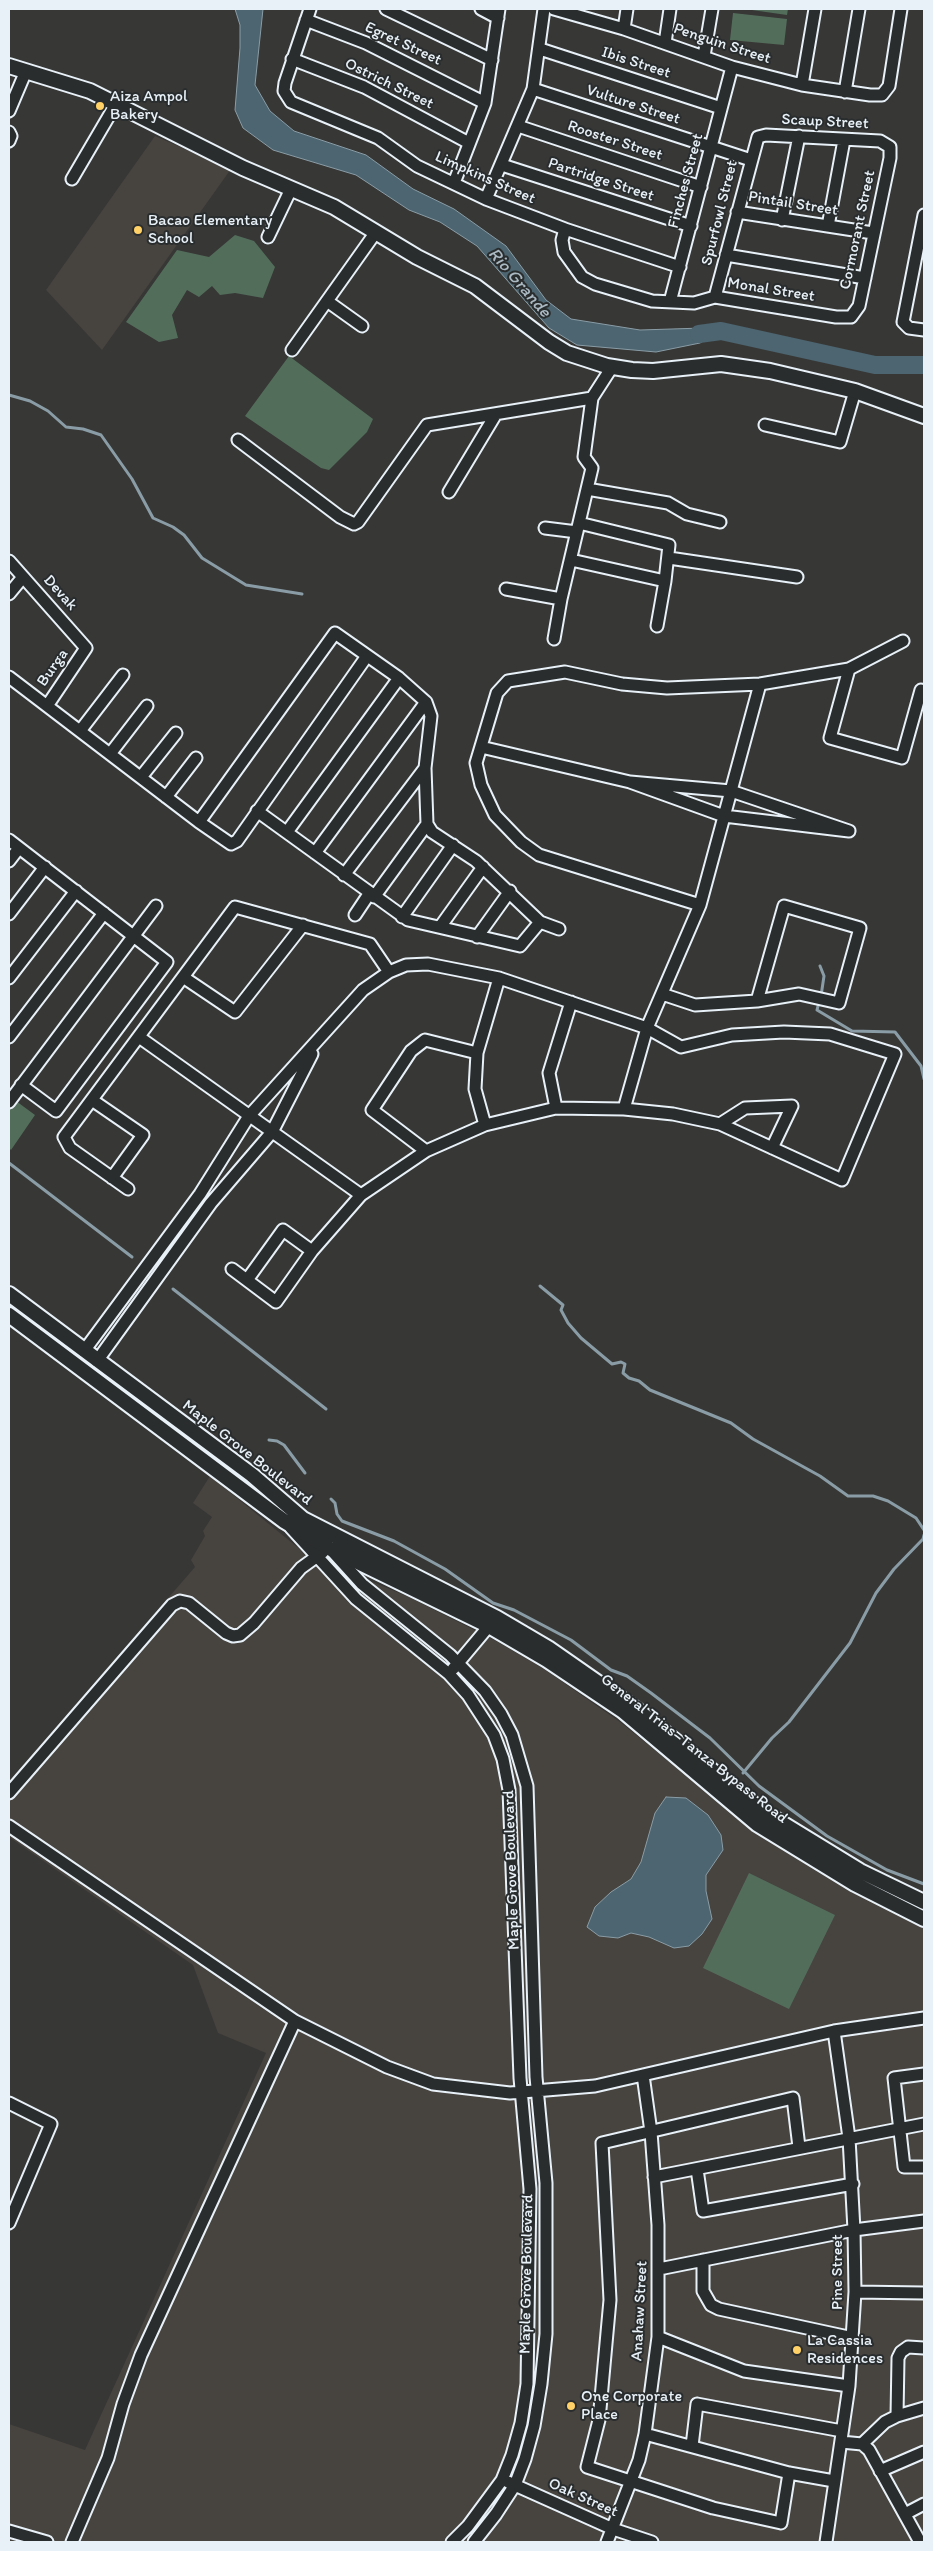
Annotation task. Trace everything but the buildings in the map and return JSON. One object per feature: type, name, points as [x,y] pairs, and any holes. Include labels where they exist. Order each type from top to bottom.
[{"type":"main road","points":[[9,66],[90,91],[243,168],[334,207],[426,262],[475,286],[549,342],[567,353],[612,367],[653,371],[721,364],[770,371],[855,391],[924,416]]},
{"type":"main road","name":"Maple Grove Boulevard","points":[[9,1294],[252,1475],[303,1519]]},
{"type":"main road","name":"Maple Grove Boulevard","points":[[9,1315],[284,1521]]},
{"type":"main road","name":"General Trias–Tanza Bypass Road","points":[[303,1519],[497,1618],[548,1648],[637,1710],[762,1811],[860,1871],[924,1902]]},
{"type":"main road","name":"General Trias–Tanza Bypass Road","points":[[284,1521],[329,1548],[489,1626],[547,1660],[623,1711],[758,1824],[855,1884],[924,1919]]},
{"type":"street","points":[[292,59],[310,9]]},
{"type":"street","points":[[386,9],[492,60]]},
{"type":"street","points":[[454,183],[484,103],[492,60],[499,13],[481,9]]},
{"type":"street","points":[[486,199],[533,89],[544,9]]},
{"type":"street","name":"Penguin Street","points":[[554,9],[584,13],[732,67],[802,85],[845,92],[882,95],[889,86],[901,9]]},
{"type":"street","points":[[624,29],[627,9]]},
{"type":"street","points":[[665,43],[670,9]]},
{"type":"street","points":[[704,56],[712,9]]},
{"type":"street","points":[[802,85],[815,9]]},
{"type":"street","points":[[845,92],[859,9]]},
{"type":"street","name":"Egret Street","points":[[306,20],[366,44],[484,103]]},
{"type":"street","name":"Ibis Street","points":[[540,49],[721,108]]},
{"type":"street","name":"Limpkins Street","points":[[292,59],[285,83],[287,97],[298,105],[378,138],[417,166],[486,199],[680,267]]},
{"type":"street","name":"Ostrich Street","points":[[292,59],[364,87],[469,143]]},
{"type":"street","name":"Finches Street","points":[[670,302],[732,67]]},
{"type":"street","points":[[9,111],[26,71]]},
{"type":"street","name":"Vulture Street","points":[[533,89],[751,160]]},
{"type":"street","points":[[72,179],[116,104]]},
{"type":"street","name":"Rooster Street","points":[[518,126],[701,186]]},
{"type":"street","points":[[9,132],[11,136],[9,141]]},
{"type":"street","name":"Scaup Street","points":[[758,137],[766,135],[799,136],[880,141],[890,147]]},
{"type":"street","points":[[782,220],[799,136]]},
{"type":"street","name":"Spurfowl Street","points":[[715,297],[758,137]]},
{"type":"street","points":[[828,226],[844,140]]},
{"type":"street","name":"Cormorant Street","points":[[851,317],[859,306],[890,158],[890,147]]},
{"type":"street","name":"Partridge Street","points":[[502,165],[691,226]]},
{"type":"street","points":[[268,237],[291,189]]},
{"type":"street","name":"Pintail Street","points":[[737,212],[873,233]]},
{"type":"street","points":[[924,215],[904,317],[905,326],[924,330]]},
{"type":"street","points":[[565,228],[562,240],[564,252],[586,280],[652,301],[694,303],[715,297]]},
{"type":"street","points":[[292,350],[376,232]]},
{"type":"street","points":[[726,255],[865,278]]},
{"type":"street","name":"Monal Street","points":[[715,297],[836,317],[851,317]]},
{"type":"street","points":[[327,301],[362,326]]},
{"type":"street","points":[[554,639],[561,599],[592,468],[584,457],[592,398],[612,367]]},
{"type":"street","points":[[765,425],[840,442],[855,391]]},
{"type":"street","points":[[238,440],[340,517],[354,524],[358,522],[427,426],[592,398]]},
{"type":"street","points":[[449,492],[496,414]]},
{"type":"street","points":[[587,489],[668,503],[687,514],[720,522]]},
{"type":"street","points":[[545,528],[578,527],[667,544],[669,547],[668,558],[657,626]]},
{"type":"street","points":[[668,558],[797,577]]},
{"type":"street","points":[[571,560],[665,581]]},
{"type":"street","name":"Devak","points":[[9,561],[86,648]]},
{"type":"street","points":[[9,594],[23,577]]},
{"type":"street","points":[[506,589],[561,599]]},
{"type":"street","points":[[199,822],[335,633],[398,678],[426,702],[431,716],[425,768],[427,824],[432,832],[483,867],[540,922],[559,928]]},
{"type":"street","points":[[700,905],[539,855],[521,842],[495,815],[481,785],[476,763],[497,693],[508,681],[565,672],[622,684],[667,688],[760,684],[849,669],[903,641]]},
{"type":"street","name":"Burga","points":[[46,706],[86,648]]},
{"type":"street","points":[[9,677],[199,822],[231,844],[237,841],[367,656]]},
{"type":"street","points":[[849,669],[830,738],[902,758],[921,690]]},
{"type":"street","points":[[80,731],[123,675]]},
{"type":"street","points":[[287,832],[398,678]]},
{"type":"street","points":[[624,1109],[648,1028],[700,905],[760,684]]},
{"type":"street","points":[[315,853],[426,702]]},
{"type":"street","points":[[110,754],[147,706]]},
{"type":"street","points":[[141,777],[176,733]]},
{"type":"street","points":[[481,746],[630,782],[724,816],[849,831],[731,791],[630,782]]},
{"type":"street","points":[[166,797],[196,758]]},
{"type":"street","points":[[344,875],[425,768]]},
{"type":"street","points":[[257,811],[402,917],[477,938],[520,946],[540,922]]},
{"type":"street","points":[[355,915],[427,824]]},
{"type":"street","points":[[9,840],[167,962],[56,1111],[21,1085]]},
{"type":"street","points":[[402,917],[453,845]]},
{"type":"street","points":[[9,861],[19,848]]},
{"type":"street","points":[[9,914],[45,867]]},
{"type":"street","points":[[440,927],[483,867]]},
{"type":"street","points":[[9,978],[76,891]]},
{"type":"street","points":[[477,938],[510,891]]},
{"type":"street","points":[[9,1102],[156,906]]},
{"type":"street","points":[[662,994],[695,1005],[757,1001],[799,994],[839,1002],[860,928],[784,906],[757,1001]]},
{"type":"street","points":[[128,1189],[70,1148],[64,1137],[235,908],[370,944],[389,972]]},
{"type":"street","points":[[9,1037],[104,913]]},
{"type":"street","points":[[183,977],[235,1012],[303,925]]},
{"type":"street","points":[[84,1351],[200,1194],[249,1116],[319,1041],[352,1001],[363,990],[389,972],[406,966],[428,964],[499,978],[648,1028],[681,1047],[732,1035],[784,1032],[830,1034],[895,1054],[842,1180],[720,1124],[673,1114],[624,1109],[556,1108],[485,1125],[426,1151],[361,1195],[312,1251],[276,1302],[232,1269]]},
{"type":"street","points":[[485,1125],[475,1089],[477,1053],[499,978]]},
{"type":"street","points":[[556,1108],[549,1072],[571,1002]]},
{"type":"street","points":[[138,1037],[361,1195]]},
{"type":"street","points":[[426,1151],[372,1110],[410,1051],[425,1040],[477,1053]]},
{"type":"street","points":[[98,1361],[211,1203],[272,1132],[319,1041]]},
{"type":"street","points":[[92,1100],[143,1135],[112,1178]]},
{"type":"street","points":[[720,1124],[745,1108],[792,1106],[772,1148]]},
{"type":"street","points":[[200,1194],[211,1203]]},
{"type":"street","points":[[247,1280],[283,1230],[312,1251]]},
{"type":"street","name":"Maple Grove Boulevard","points":[[303,1519],[362,1584],[458,1663],[481,1686],[502,1714],[518,1750],[527,1786],[537,2092],[546,2183],[546,2334],[534,2426],[525,2459],[515,2485],[496,2514],[474,2542]]},
{"type":"street","name":"Maple Grove Boulevard","points":[[284,1521],[356,1599],[449,1674],[475,1703],[489,1725],[503,1759],[509,1790],[521,2092],[530,2189],[527,2384],[521,2423],[512,2455],[502,2480],[468,2526],[452,2542]]},
{"type":"street","points":[[9,1793],[172,1605],[180,1601],[189,1603],[226,1634],[240,1635],[254,1624],[301,1568],[329,1548]]},
{"type":"street","points":[[449,1674],[489,1626]]},
{"type":"street","points":[[9,1826],[294,2021],[387,2067],[433,2084],[494,2092],[537,2092],[595,2086],[834,2031],[924,2018]]},
{"type":"street","points":[[72,2542],[108,2458],[123,2404],[141,2355],[294,2021]]},
{"type":"street","name":"Pine Street","points":[[826,2542],[849,2386],[854,2292],[854,2230],[849,2138],[834,2031]]},
{"type":"street","points":[[924,2074],[894,2078],[904,2168],[924,2167]]},
{"type":"street","name":"Anahaw Street","points":[[607,2542],[632,2482],[645,2434],[658,2337],[659,2269],[654,2177],[651,2132],[643,2075]]},
{"type":"street","points":[[789,2473],[781,2523],[713,2508],[587,2467],[599,2420],[610,2308],[602,2143],[793,2098],[799,2147]]},
{"type":"street","points":[[9,2223],[52,2124],[10,2107]]},
{"type":"street","points":[[654,2177],[799,2147],[924,2124]]},
{"type":"street","points":[[697,2169],[703,2211],[852,2184]]},
{"type":"street","points":[[659,2269],[854,2230],[924,2221]]},
{"type":"street","points":[[703,2260],[703,2290],[712,2305],[719,2309],[853,2338]]},
{"type":"street","points":[[854,2292],[924,2293]]},
{"type":"street","points":[[658,2337],[744,2371],[849,2386]]},
{"type":"street","points":[[898,2416],[898,2358],[901,2352],[908,2347],[924,2348]]},
{"type":"street","points":[[692,2446],[698,2404],[842,2436],[862,2444],[869,2450],[920,2542]]},
{"type":"street","points":[[862,2444],[874,2431],[898,2416],[924,2408]]},
{"type":"street","points":[[645,2434],[789,2473],[834,2480]]},
{"type":"street","points":[[880,2471],[924,2452]]},
{"type":"street","name":"Oak Street","points":[[502,2480],[614,2529],[652,2542]]},
{"type":"street","points":[[905,2514],[924,2504]]},
{"type":"street","points":[[9,2531],[47,2542]]},
{"type":"shaded area","name":"Bacao Elementary School","points":[[155,136],[231,169],[102,350],[46,290]]},
{"type":"shaded area","points":[[210,1476],[307,1555],[409,1597],[498,1642],[544,1669],[620,1722],[756,1831],[827,1877],[924,1927],[924,2542],[9,2542],[9,2424],[85,2450],[266,2053],[218,2033],[193,1965],[9,1837],[9,1781],[195,1567],[191,1560],[205,1536],[203,1531],[212,1517],[193,1503]]},
{"type":"green space","points":[[745,9],[788,9],[787,15]]},
{"type":"green space","points":[[733,13],[787,19],[784,45],[730,40]]},
{"type":"green space","points":[[235,235],[254,241],[275,267],[263,298],[235,293],[220,295],[212,286],[199,297],[187,290],[172,315],[178,338],[159,342],[126,322],[177,250],[209,257]]},
{"type":"green space","points":[[289,356],[373,419],[367,432],[329,470],[321,468],[245,416]]},
{"type":"green space","points":[[16,1101],[35,1115],[11,1150],[9,1148],[9,1111]]},
{"type":"green space","points":[[749,1873],[835,1915],[789,2009],[703,1968]]},
{"type":"water","points":[[235,9],[263,9],[255,85],[270,111],[294,131],[366,155],[413,189],[454,209],[506,246],[546,300],[571,319],[640,330],[703,328],[721,331],[700,343],[656,352],[577,345],[549,328],[477,246],[440,222],[409,210],[356,175],[273,150],[243,128],[235,110],[240,25]]},
{"type":"water","points":[[666,1797],[686,1798],[708,1815],[721,1835],[723,1850],[706,1875],[706,1891],[712,1919],[702,1934],[689,1946],[674,1948],[649,1937],[631,1933],[618,1938],[599,1936],[587,1927],[595,1907],[611,1892],[631,1879],[641,1862],[655,1813]]},
{"type":"waterway","name":"Rio Grande","points":[[699,334],[721,331],[875,365],[924,365]]},
{"type":"waterway","points":[[9,395],[30,401],[48,411],[66,427],[83,429],[101,435],[132,479],[153,518],[173,527],[184,535],[202,558],[246,585],[302,594]]},
{"type":"waterway","points":[[820,966],[824,976],[821,996]]},
{"type":"waterway","points":[[819,1002],[817,1010],[852,1031],[895,1032],[921,1066],[924,1079]]},
{"type":"waterway","points":[[9,1163],[132,1257]]},
{"type":"waterway","points":[[540,1286],[563,1305],[561,1310],[568,1323],[581,1338],[612,1364],[621,1362],[625,1364],[623,1373],[629,1378],[639,1381],[650,1390],[731,1423],[753,1439],[820,1476],[848,1496],[873,1496],[888,1501],[916,1518],[924,1530]]},
{"type":"waterway","points":[[173,1289],[326,1409]]},
{"type":"waterway","points":[[269,1440],[277,1441],[284,1445],[305,1473]]},
{"type":"waterway","points":[[331,1499],[335,1503],[337,1514],[342,1521],[394,1541],[445,1569],[493,1603],[514,1610],[571,1640],[611,1670],[627,1676],[710,1738],[759,1786],[827,1836],[887,1870],[924,1884]]},
{"type":"waterway","points":[[743,1773],[772,1738],[789,1722],[850,1643],[876,1593],[894,1569],[923,1539],[924,1535]]},
{"type":"place","name":"Aiza Ampol Bakery","points":[[100,106]]},
{"type":"place","name":"Bacao Elementary School","points":[[138,230]]},
{"type":"place","name":"La Cassia Residences","points":[[797,2350]]},
{"type":"place","name":"One Corporate Place","points":[[571,2406]]}]
